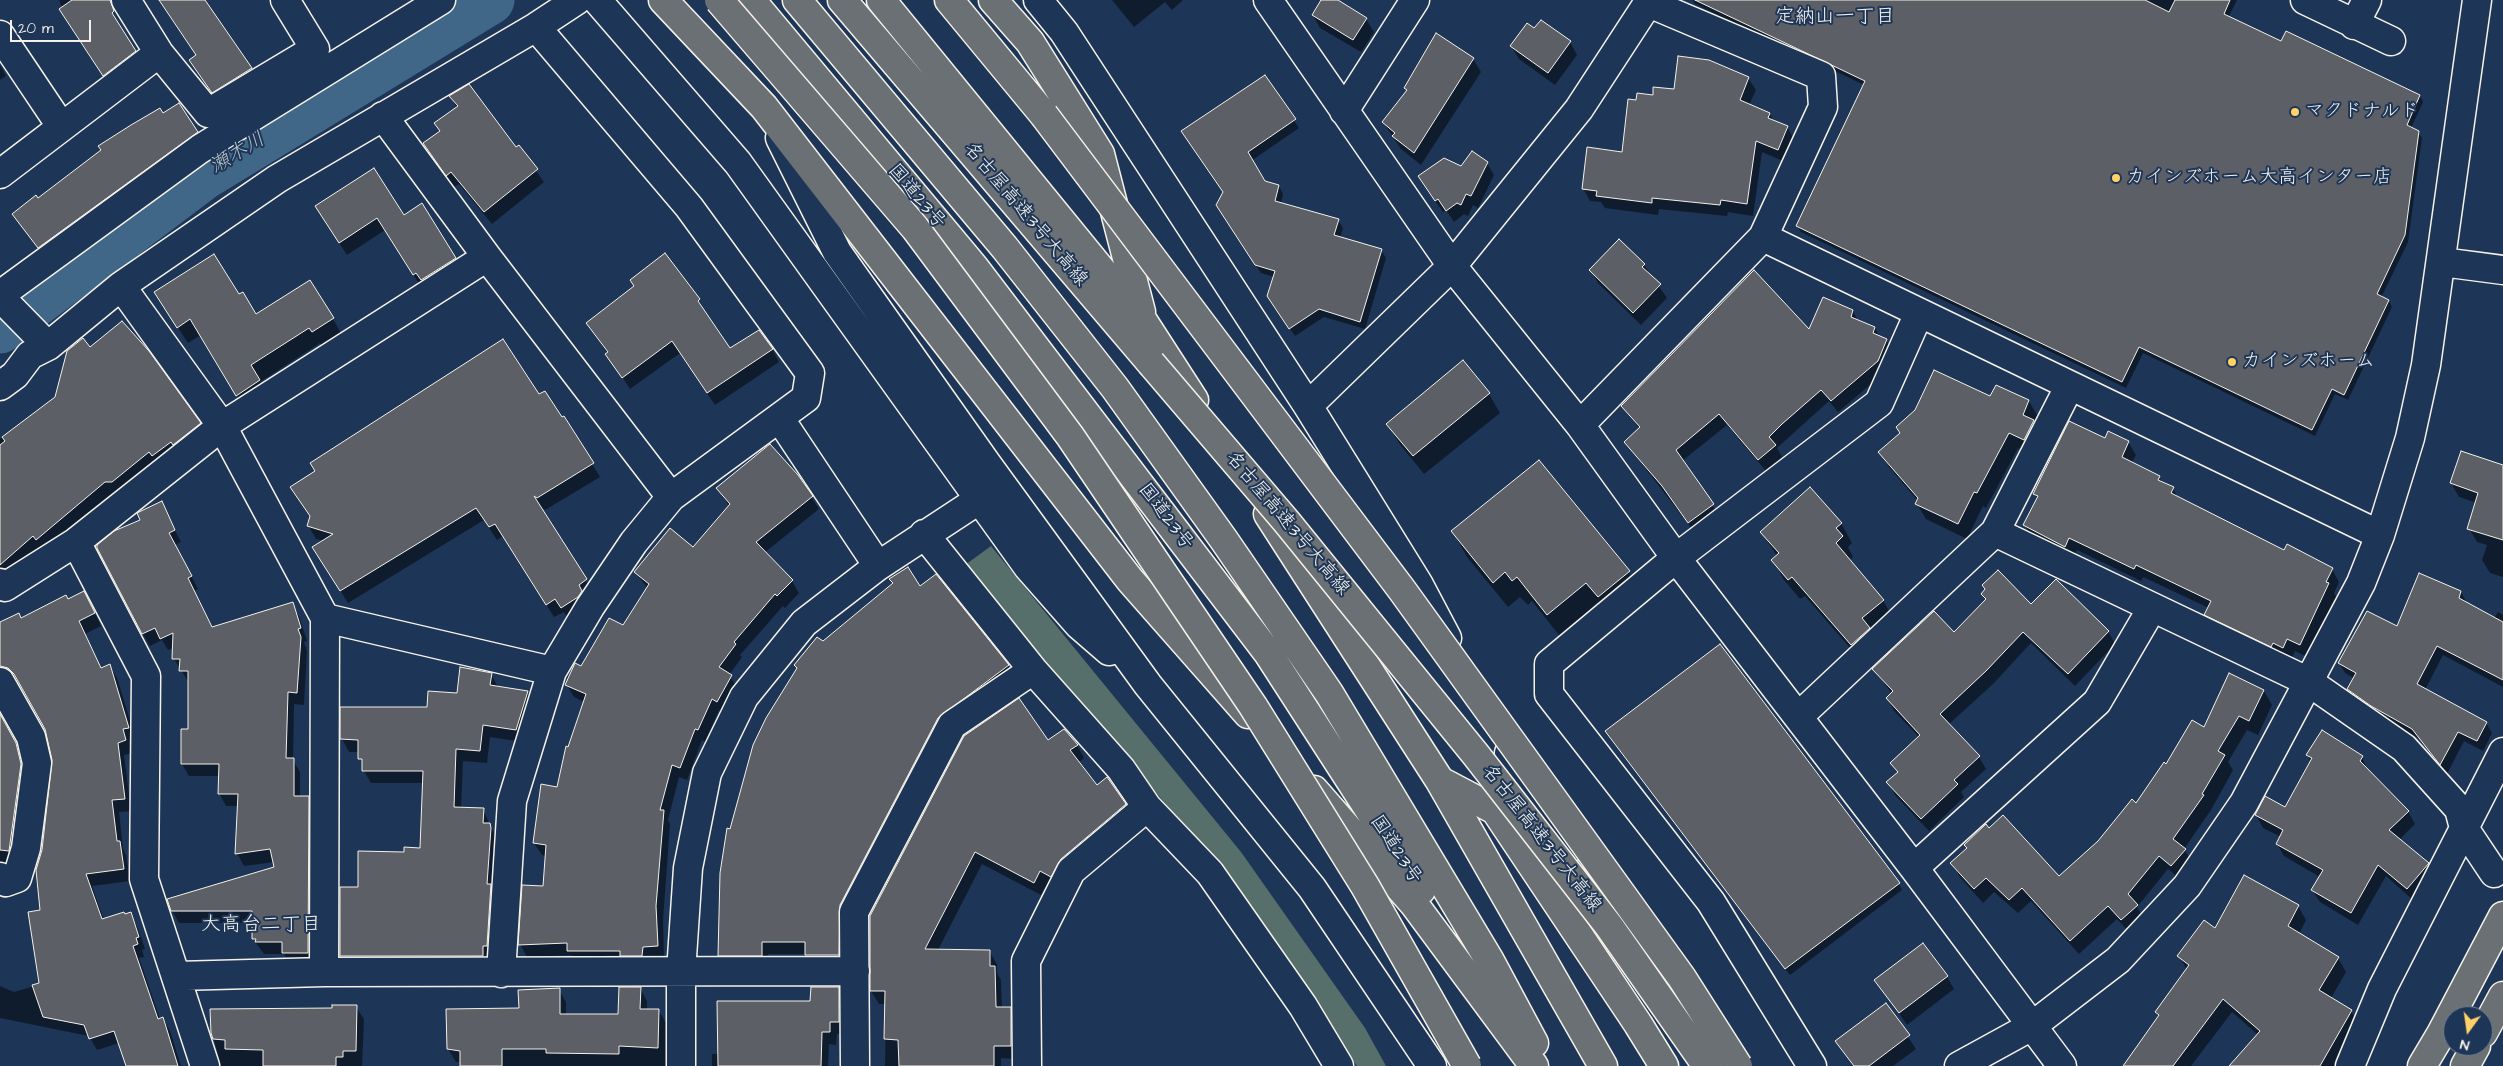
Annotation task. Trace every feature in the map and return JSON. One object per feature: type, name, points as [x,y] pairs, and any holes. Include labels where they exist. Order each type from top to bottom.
[{"type":"highway","points":[[663,0],[764,107],[1130,580],[1414,904],[1534,1066]]},
{"type":"highway","points":[[718,0],[915,228],[1070,436],[1258,714],[1365,886],[1467,1066]]},
{"type":"highway","name":"国道23号","points":[[751,0],[974,267],[1268,653],[1534,1066]]},
{"type":"highway","name":"名古屋高速3号大高線","points":[[796,0],[1005,248],[1115,388],[1224,540],[1329,692],[1485,952],[1546,1066]]},
{"type":"highway","name":"名古屋高速3号大高線","points":[[842,0],[1286,521],[1476,754],[1608,926],[1707,1066]]},
{"type":"highway","points":[[881,0],[1143,321],[1440,781],[1603,1066]]},
{"type":"highway","points":[[949,0],[1044,115],[1402,590],[1682,978],[1738,1066]]},
{"type":"highway","points":[[993,0],[1030,42],[1100,154],[1143,321]]},
{"type":"highway","points":[[1440,781],[1495,810],[1664,1066]]},
{"type":"highway","points":[[2422,1066],[2441,1034],[2503,916]]},
{"type":"highway","points":[[2493,1014],[2503,996]]},
{"type":"street","points":[[126,0],[159,53],[208,113],[315,48],[284,0]]},
{"type":"street","points":[[41,340],[2,298],[200,149],[441,0]]},
{"type":"street","points":[[0,386],[15,375],[41,340],[277,179],[536,27],[576,0]]},
{"type":"street","points":[[597,0],[738,163],[1028,567],[1079,625],[1148,685]]},
{"type":"street","points":[[1038,0],[1064,32],[1308,406],[1419,585],[1608,940],[1691,1066]]},
{"type":"street","points":[[1268,0],[1452,266],[1580,424],[1676,558],[1914,868],[2062,1066]]},
{"type":"street","points":[[1344,111],[1415,0]]},
{"type":"street","points":[[2305,0],[2391,41]]},
{"type":"street","points":[[2354,25],[2367,0]]},
{"type":"street","points":[[1959,1066],[2032,1026],[2118,960],[2186,886],[2244,803],[2361,583],[2380,534],[2410,438],[2426,365],[2442,262],[2477,0]]},
{"type":"street","points":[[1308,406],[1452,266],[1579,109],[1650,1],[1821,76],[1823,107],[1763,237],[1580,424]]},
{"type":"street","points":[[501,973],[512,801],[552,671],[590,607],[634,542],[671,497],[780,419],[806,398],[810,372],[690,207],[536,27]]},
{"type":"street","points":[[0,35],[61,126]]},
{"type":"street","points":[[0,174],[159,53]]},
{"type":"street","points":[[764,107],[837,252],[987,464],[1148,685],[1312,888],[1432,1066]]},
{"type":"street","points":[[383,116],[671,497]]},
{"type":"street","points":[[1763,237],[2069,387],[2380,534]]},
{"type":"street","points":[[2,587],[76,542],[222,426],[488,257]]},
{"type":"street","points":[[2442,262],[2503,270]]},
{"type":"street","points":[[121,286],[222,426],[325,618],[324,972]]},
{"type":"street","points":[[1812,1066],[1710,902],[1549,694],[1549,664],[1676,558],[1879,403],[1919,312]]},
{"type":"street","points":[[1798,717],[1995,532],[2069,387]]},
{"type":"street","points":[[780,419],[878,566]]},
{"type":"street","points":[[681,1066],[681,972],[688,868],[708,773],[744,697],[804,623],[878,566],[980,499]]},
{"type":"street","points":[[1995,532],[2309,682],[2404,748],[2459,809],[2464,828],[2494,873]]},
{"type":"street","points":[[924,534],[1033,670],[1121,769],[1147,808],[1210,873],[1303,1006],[1339,1066]]},
{"type":"street","points":[[76,542],[146,676],[144,879],[178,976],[205,1066]]},
{"type":"street","points":[[1914,868],[2097,702],[2152,608]]},
{"type":"street","points":[[325,618],[552,671]]},
{"type":"street","points":[[855,1066],[854,912],[952,725],[1033,670]]},
{"type":"street","points":[[0,682],[31,737],[37,763],[26,848],[17,878],[6,882],[0,877]]},
{"type":"street","points":[[2350,1066],[2382,989],[2503,752]]},
{"type":"street","points":[[1027,1066],[1026,961],[1071,871],[1147,808]]},
{"type":"street","points":[[178,976],[324,972],[855,971]]},
{"type":"green space","points":[[991,546],[1241,852],[1365,1028],[1386,1066],[1357,1066],[1248,902],[965,565]]},
{"type":"building","points":[[72,0],[110,0],[114,11],[112,13],[136,51],[103,76],[59,9]]},
{"type":"building","points":[[159,0],[205,0],[252,68],[212,93],[189,60],[196,55]]},
{"type":"building","points":[[1321,0],[1338,0],[1367,18],[1353,40],[1312,15]]},
{"type":"building","name":"カインズホーム","points":[[1695,0],[2145,0],[2169,12],[2175,0],[2230,0],[2224,14],[2281,41],[2286,31],[2420,95],[2407,125],[2419,131],[2405,235],[2377,294],[2389,300],[2344,395],[2332,389],[2312,430],[2139,347],[2122,382],[1796,226],[1865,81]]},
{"type":"building","points":[[1541,20],[1571,41],[1548,73],[1510,46],[1527,23],[1534,28]]},
{"type":"building","points":[[1436,33],[1474,58],[1414,153],[1392,136],[1395,133],[1382,122],[1407,90],[1404,88]]},
{"type":"building","points":[[1678,56],[1709,60],[1749,77],[1740,100],[1770,113],[1768,118],[1788,126],[1778,150],[1756,141],[1747,204],[1721,200],[1720,205],[1652,198],[1652,203],[1596,196],[1597,191],[1582,189],[1587,147],[1622,152],[1628,99],[1636,100],[1637,93],[1653,95],[1653,87],[1674,89]]},
{"type":"building","points":[[1265,75],[1296,119],[1248,152],[1265,181],[1279,185],[1275,201],[1339,219],[1334,235],[1382,249],[1360,322],[1319,309],[1289,329],[1267,296],[1275,271],[1255,265],[1216,205],[1223,192],[1181,131]]},
{"type":"building","points":[[469,84],[516,147],[519,145],[538,169],[484,212],[451,172],[446,176],[423,143],[440,131],[434,123],[458,106],[449,96]]},
{"type":"building","points":[[179,103],[198,132],[38,248],[12,214],[36,195],[38,198],[101,150],[98,146],[160,108],[163,113]]},
{"type":"building","points":[[1472,151],[1488,162],[1471,196],[1466,194],[1461,205],[1457,203],[1446,211],[1438,199],[1435,201],[1418,176],[1444,158],[1461,166]]},
{"type":"building","points":[[374,168],[404,215],[422,203],[456,258],[421,280],[416,273],[413,275],[377,218],[339,243],[315,206]]},
{"type":"building","points":[[1619,239],[1645,264],[1642,267],[1661,284],[1633,313],[1589,270]]},
{"type":"building","points":[[665,253],[700,299],[698,301],[730,348],[759,330],[773,349],[707,393],[672,341],[622,378],[605,354],[608,352],[586,323],[634,286],[630,280]]},
{"type":"building","points":[[214,254],[239,294],[243,292],[256,314],[310,280],[334,318],[312,332],[309,328],[251,365],[260,380],[236,396],[190,319],[177,328],[154,292]]},
{"type":"building","points":[[1754,270],[1809,329],[1823,297],[1853,310],[1851,317],[1875,327],[1873,333],[1887,339],[1878,361],[1831,401],[1821,390],[1769,437],[1776,445],[1758,460],[1719,414],[1676,450],[1714,504],[1688,523],[1662,486],[1624,442],[1640,427],[1621,406]]},
{"type":"building","points":[[122,321],[149,351],[201,423],[173,445],[171,442],[152,456],[149,452],[112,482],[105,482],[36,540],[33,536],[0,565],[0,445],[5,441],[2,437],[55,397],[67,351],[83,338],[90,347]]},
{"type":"building","points":[[503,339],[539,394],[545,391],[562,417],[564,416],[594,463],[537,498],[534,496],[587,579],[579,585],[582,591],[578,597],[561,608],[555,599],[546,605],[495,524],[489,527],[476,508],[340,591],[312,547],[333,534],[307,526],[310,516],[290,487],[315,471],[310,463]]},
{"type":"building","points":[[1463,360],[1490,393],[1413,456],[1386,424]]},
{"type":"building","points":[[1934,370],[1990,396],[1996,385],[2029,400],[2023,415],[2034,420],[2024,440],[2009,433],[1977,493],[1974,492],[1958,524],[1915,504],[1918,498],[1878,452],[1900,433],[1896,427],[1915,410]]},
{"type":"building","points":[[2069,421],[2105,438],[2108,431],[2129,441],[2122,457],[2160,476],[2158,480],[2174,487],[2171,493],[2284,550],[2287,544],[2333,568],[2326,582],[2329,583],[2300,645],[2287,639],[2283,648],[2273,643],[2271,647],[2204,615],[2211,601],[2136,565],[2134,569],[2069,538],[2065,547],[2023,525],[2038,496],[2033,494]]},
{"type":"building","points":[[770,444],[798,475],[813,496],[756,542],[793,580],[777,596],[775,594],[734,642],[736,644],[719,667],[732,675],[717,702],[712,699],[698,730],[695,729],[680,768],[672,765],[660,810],[664,810],[656,906],[658,946],[643,947],[642,956],[620,956],[620,951],[567,951],[567,943],[518,945],[522,885],[543,886],[546,845],[533,843],[541,784],[557,787],[566,746],[568,747],[586,694],[565,685],[575,663],[581,666],[609,618],[623,625],[649,584],[634,572],[670,528],[693,547],[730,504],[716,488]]},
{"type":"building","points":[[2461,451],[2503,465],[2503,540],[2467,529],[2478,493],[2450,483]]},
{"type":"building","points":[[1539,460],[1630,571],[1598,597],[1586,583],[1547,615],[1517,577],[1512,581],[1505,572],[1493,583],[1451,531]]},
{"type":"building","points":[[1810,487],[1842,523],[1836,528],[1843,536],[1836,543],[1884,600],[1862,618],[1870,628],[1851,645],[1792,577],[1788,580],[1771,560],[1779,553],[1760,532]]},
{"type":"building","points":[[162,501],[175,530],[169,533],[192,576],[188,578],[212,627],[293,602],[301,628],[298,629],[301,637],[297,693],[288,692],[286,758],[294,758],[294,796],[309,796],[308,953],[282,953],[282,942],[255,942],[256,939],[252,939],[252,911],[171,911],[167,899],[274,867],[270,849],[235,854],[238,794],[218,794],[219,764],[181,764],[181,729],[188,729],[188,671],[179,671],[180,659],[172,659],[173,633],[160,639],[155,628],[142,634],[97,548],[97,545],[114,531],[140,520],[137,513]]},
{"type":"building","points":[[908,567],[920,586],[936,574],[1009,665],[938,718],[840,905],[839,955],[805,955],[805,942],[762,942],[762,956],[718,956],[720,873],[727,828],[730,829],[753,745],[766,718],[797,668],[794,665],[817,637],[823,641],[893,583],[889,579]]},
{"type":"building","points":[[1998,570],[2031,604],[2056,579],[2109,631],[2068,674],[2023,632],[1986,671],[1940,714],[1980,756],[1954,780],[1958,784],[1921,819],[1886,782],[1898,772],[1890,763],[1920,735],[1886,698],[1893,691],[1872,669],[1934,611],[1954,632],[1986,599],[1981,594],[1985,589],[1982,585]]},
{"type":"building","points":[[2419,573],[2461,591],[2459,598],[2503,622],[2503,680],[2437,646],[2417,684],[2487,722],[2477,741],[2458,732],[2440,765],[2412,729],[2371,706],[2347,689],[2356,673],[2338,663],[2367,611],[2397,626]]},
{"type":"building","points":[[84,591],[95,613],[79,621],[101,668],[110,664],[129,728],[123,729],[126,740],[118,743],[125,799],[112,800],[117,841],[120,841],[124,869],[86,874],[102,919],[124,912],[125,914],[131,912],[139,937],[136,938],[138,944],[133,946],[158,1019],[163,1017],[178,1066],[126,1066],[114,1031],[89,1039],[84,1025],[43,1017],[32,985],[39,983],[28,912],[40,910],[36,870],[42,850],[52,760],[45,729],[14,674],[8,668],[0,666],[0,622],[19,613],[21,618],[66,595],[68,599]]},
{"type":"building","points":[[1720,644],[1900,883],[1785,969],[1605,731]]},
{"type":"building","points":[[460,667],[492,673],[490,685],[528,691],[516,730],[483,725],[480,751],[456,749],[454,807],[484,808],[483,823],[490,823],[491,828],[487,884],[491,884],[487,946],[483,946],[483,956],[340,956],[340,887],[358,887],[358,851],[404,852],[404,847],[420,848],[423,771],[362,771],[362,759],[358,759],[358,740],[340,739],[340,707],[427,707],[428,691],[457,693]]},
{"type":"building","points":[[2229,673],[2264,690],[2249,721],[2239,716],[2218,751],[2225,755],[2202,794],[2204,795],[2173,839],[2186,849],[2171,866],[2159,856],[2128,894],[2138,905],[2121,920],[2108,906],[2070,941],[2022,888],[2009,900],[1986,878],[1974,889],[1950,863],[1967,848],[1964,845],[1986,824],[1989,828],[2003,815],[2059,876],[2098,841],[2132,799],[2136,803],[2164,762],[2166,764],[2192,720],[2204,727]]},
{"type":"building","points":[[1019,698],[1048,740],[1064,729],[1078,745],[1070,750],[1097,785],[1107,777],[1126,804],[1061,859],[1051,877],[1040,871],[1034,883],[975,852],[925,949],[990,950],[990,966],[995,966],[996,1007],[1011,1007],[1011,1046],[994,1046],[994,1066],[899,1066],[898,1040],[884,1039],[885,991],[870,991],[870,916],[964,736]]},
{"type":"building","points":[[0,714],[16,743],[21,764],[9,851],[0,850]]},
{"type":"building","points":[[2322,730],[2363,756],[2360,761],[2409,811],[2389,830],[2429,863],[2407,889],[2378,865],[2351,913],[2311,890],[2323,870],[2276,844],[2283,830],[2255,815],[2265,796],[2285,807],[2312,758],[2306,755]]},
{"type":"building","points":[[2244,875],[2299,905],[2288,926],[2339,957],[2319,990],[2352,1010],[2320,1066],[2229,1066],[2260,1031],[2223,999],[2173,1066],[2123,1066],[2159,1015],[2155,1012],[2189,965],[2177,956],[2204,920],[2215,928]]},
{"type":"building","points":[[1923,943],[1948,976],[1899,1013],[1874,980]]},
{"type":"building","points":[[619,987],[641,987],[640,1009],[659,1009],[658,1048],[619,1046],[619,1054],[546,1053],[546,1049],[502,1049],[502,1066],[460,1066],[460,1051],[447,1049],[446,1009],[519,1008],[518,990],[560,988],[560,1014],[618,1014]]},
{"type":"building","points":[[811,987],[839,987],[839,1022],[830,1022],[830,1032],[822,1032],[821,1066],[718,1066],[717,1001],[810,1001]]},
{"type":"building","points":[[1886,1003],[1910,1035],[1869,1066],[1854,1066],[1835,1041]]},
{"type":"building","points":[[332,1005],[357,1005],[356,1051],[343,1051],[343,1057],[336,1057],[336,1066],[263,1066],[263,1050],[225,1049],[225,1040],[213,1039],[211,1033],[210,1009],[332,1008]]},
{"type":"waterway","name":"瀬木川","points":[[0,329],[204,175],[490,0]]},
{"type":"place","name":"マクドナルド","points":[[2295,112]]},
{"type":"place","name":"カインズホーム大高インター店","points":[[2116,178]]},
{"type":"place","name":"カインズホーム","points":[[2232,362]]},
{"type":"district","name":"定納山一丁目","points":[[1835,18]]},
{"type":"district","name":"大高台二丁目","points":[[261,926]]}]
